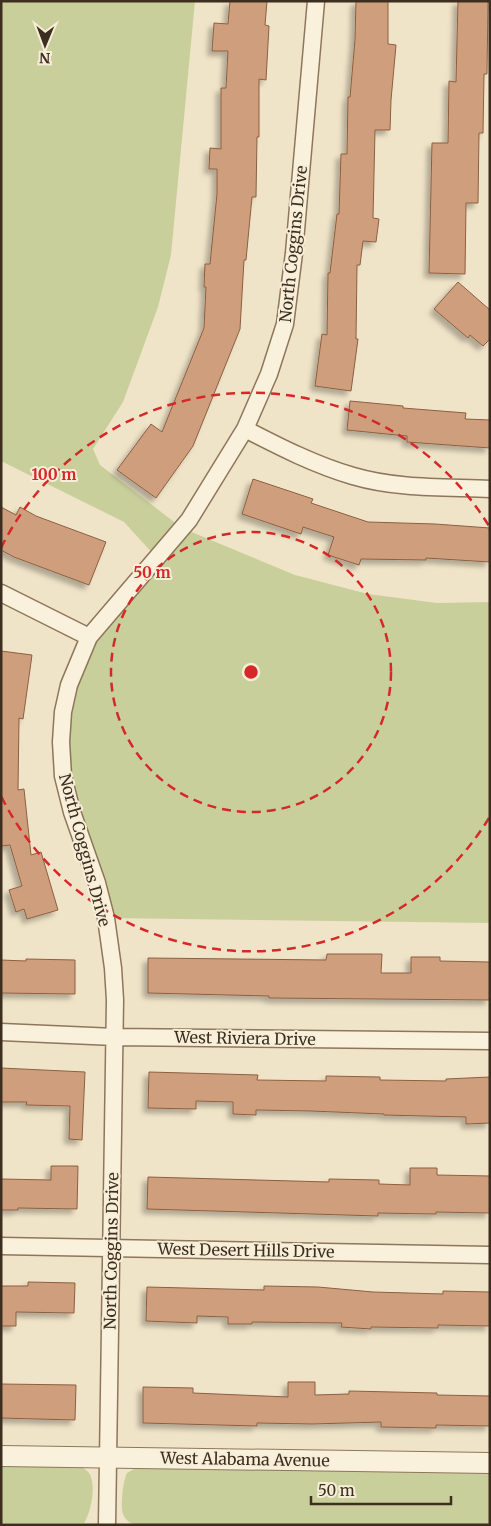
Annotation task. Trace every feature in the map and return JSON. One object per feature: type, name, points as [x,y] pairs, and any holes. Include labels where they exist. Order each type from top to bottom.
[{"type":"street","name":"North Coggins Drive","points":[[107,1525],[114,1037],[113,968],[106,918],[97,883],[72,812],[63,776],[61,742],[63,712],[69,685],[89,637],[189,520],[245,429],[269,374],[285,324],[294,253],[316,1]]},
{"type":"street","points":[[245,429],[310,461],[355,477],[405,486],[490,489]]},
{"type":"street","points":[[1,593],[89,637]]},
{"type":"street","name":"West Riviera Drive","points":[[1,1032],[114,1037],[490,1041]]},
{"type":"street","name":"West Desert Hills Drive","points":[[1,1246],[490,1255]]},
{"type":"street","name":"West Alabama Avenue","points":[[1,1456],[490,1463]]},
{"type":"green space","points":[[1,1],[195,1],[171,255],[158,307],[123,402],[93,449],[100,465],[182,528],[295,575],[368,594],[437,603],[490,602],[490,923],[106,918],[61,742],[89,637],[156,557],[124,522],[1,461]]},
{"type":"green space","points":[[1,1464],[80,1466],[85,1469],[91,1478],[93,1491],[91,1506],[84,1523],[1,1523]]},
{"type":"green space","points":[[139,1466],[490,1473],[490,1525],[135,1525],[124,1516],[122,1499],[127,1473]]},
{"type":"building","points":[[230,1],[267,1],[265,25],[269,26],[266,80],[259,79],[256,197],[252,197],[246,260],[244,260],[240,329],[193,446],[156,498],[117,470],[151,424],[162,432],[204,328],[205,264],[210,264],[217,194],[217,169],[209,169],[210,148],[221,149],[221,88],[226,88],[228,51],[212,51],[214,23],[228,24]]},
{"type":"building","points":[[356,1],[388,1],[388,44],[396,45],[390,130],[375,130],[373,218],[379,219],[376,242],[363,241],[360,265],[357,265],[356,339],[358,339],[351,391],[315,386],[322,334],[327,335],[328,273],[330,273],[337,214],[339,214],[341,154],[347,154],[348,97],[350,97],[355,40]]},
{"type":"building","points":[[458,1],[488,1],[487,74],[484,74],[483,133],[479,133],[478,203],[466,203],[465,274],[429,273],[432,143],[448,143],[449,81],[456,82]]},
{"type":"building","points":[[458,282],[490,310],[490,339],[483,346],[470,335],[468,338],[434,309]]},
{"type":"building","points":[[350,401],[403,406],[403,408],[466,413],[465,419],[490,420],[490,448],[407,442],[407,436],[347,430]]},
{"type":"building","points":[[253,479],[313,499],[311,503],[368,522],[490,528],[490,562],[426,558],[426,560],[361,559],[359,565],[328,555],[334,537],[303,527],[301,534],[242,514]]},
{"type":"building","points":[[1,507],[16,515],[20,507],[36,516],[106,542],[89,585],[14,557],[1,550]]},
{"type":"building","points":[[1,651],[32,655],[23,719],[19,718],[18,790],[24,789],[31,855],[41,852],[58,910],[27,919],[24,909],[16,912],[9,890],[22,886],[10,845],[1,846]]},
{"type":"building","points":[[327,954],[382,954],[381,973],[411,973],[411,957],[440,957],[440,961],[490,962],[490,1000],[269,998],[269,996],[148,993],[148,958],[326,960]]},
{"type":"building","points":[[26,959],[75,960],[75,994],[1,993],[1,960],[26,961]]},
{"type":"building","points":[[1,1068],[85,1072],[82,1140],[69,1139],[70,1106],[26,1105],[27,1102],[1,1102]]},
{"type":"building","points":[[149,1072],[258,1075],[257,1080],[326,1081],[326,1076],[380,1077],[380,1080],[446,1081],[446,1079],[490,1077],[490,1123],[466,1124],[466,1117],[311,1111],[256,1110],[256,1115],[233,1114],[233,1102],[196,1101],[196,1109],[148,1108]]},
{"type":"building","points":[[51,1166],[78,1166],[77,1209],[18,1208],[18,1210],[1,1210],[1,1179],[51,1180]]},
{"type":"building","points":[[410,1168],[437,1168],[437,1175],[490,1176],[490,1213],[378,1213],[378,1216],[147,1209],[148,1177],[329,1182],[329,1179],[379,1180],[379,1184],[410,1185]]},
{"type":"building","points":[[28,1282],[75,1283],[74,1313],[16,1312],[16,1326],[1,1326],[1,1286],[28,1286]]},
{"type":"building","points":[[264,1286],[443,1294],[443,1291],[490,1292],[490,1326],[438,1325],[438,1328],[371,1327],[371,1329],[341,1327],[342,1323],[252,1322],[252,1324],[228,1324],[228,1317],[197,1316],[197,1323],[146,1321],[147,1287],[264,1290]]},
{"type":"building","points":[[288,1382],[315,1382],[315,1395],[349,1394],[349,1391],[490,1396],[490,1426],[436,1425],[436,1428],[381,1427],[381,1422],[257,1423],[257,1426],[143,1423],[143,1387],[193,1388],[193,1393],[288,1397]]},
{"type":"building","points":[[1,1384],[76,1385],[75,1420],[1,1418]]}]
